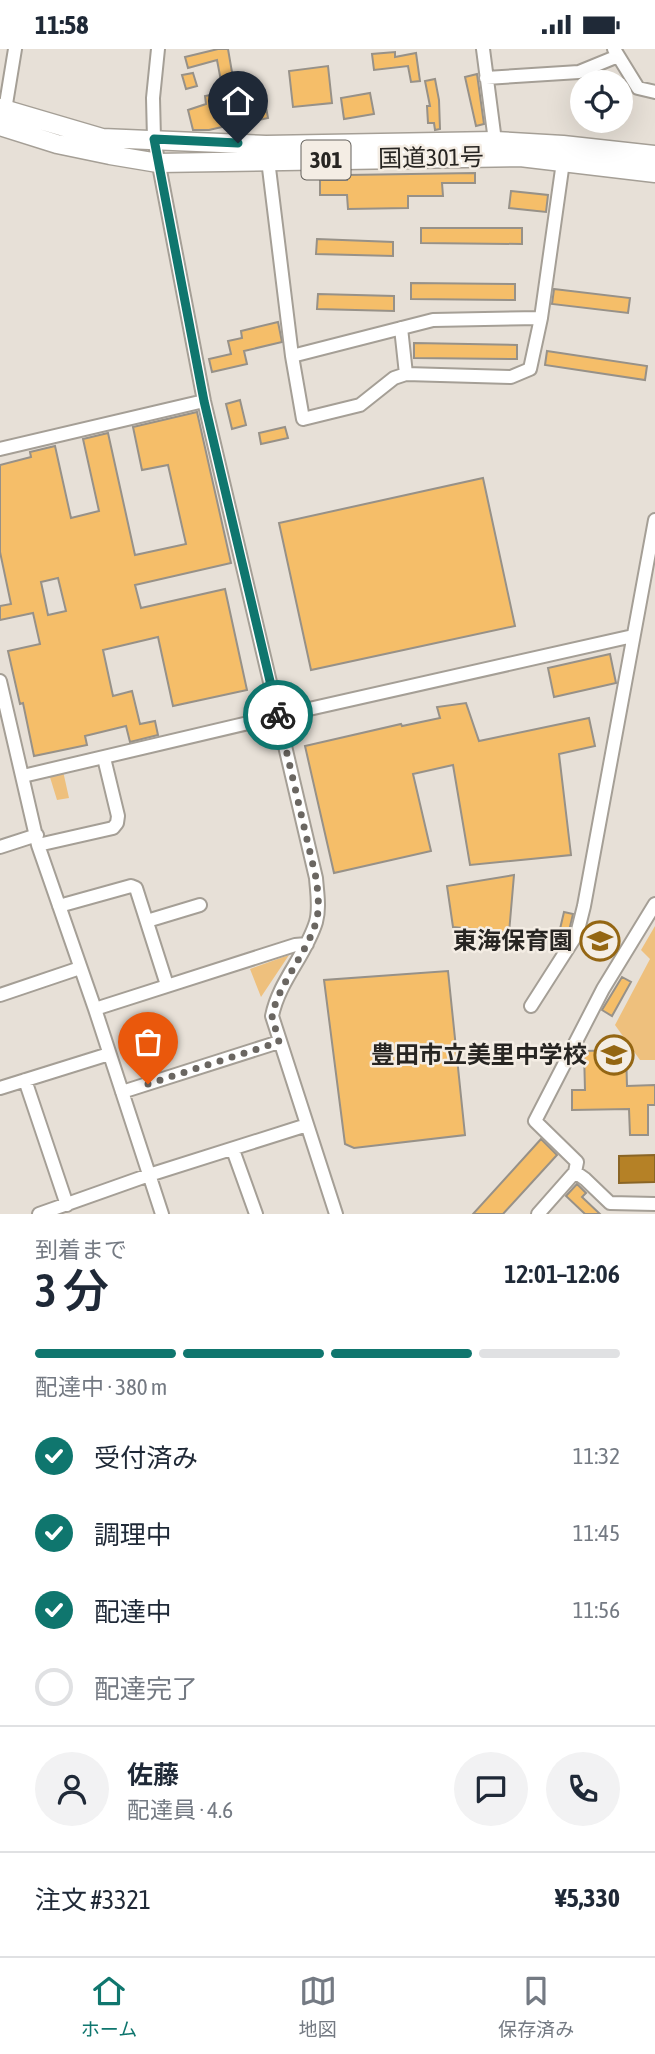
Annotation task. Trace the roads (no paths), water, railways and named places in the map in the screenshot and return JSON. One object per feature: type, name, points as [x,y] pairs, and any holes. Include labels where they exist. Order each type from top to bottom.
[{"type":"highway","name":"国道301号","points":[[2,115],[102,138],[266,145],[495,141],[655,155]]},
{"type":"highway","name":"国道301号","points":[[2,115],[57,144],[158,163],[520,157],[655,173]]},
{"type":"street","points":[[2,115],[15,49]]},
{"type":"street","points":[[483,49],[495,141]]},
{"type":"street","points":[[154,50],[154,139],[204,401],[316,878],[317,920],[272,1016],[336,1214]]},
{"type":"street","points":[[486,78],[579,72],[616,52],[639,89],[655,92]]},
{"type":"street","points":[[268,160],[292,356],[303,419],[360,405],[394,379],[405,375],[511,377],[530,369],[541,318],[563,162]]},
{"type":"street","points":[[292,356],[433,320],[541,318]]},
{"type":"street","points":[[401,328],[405,375]]},
{"type":"street","points":[[0,449],[204,401]]},
{"type":"street","points":[[531,1006],[577,934],[655,520]]},
{"type":"street","points":[[23,776],[634,636]]},
{"type":"street","points":[[0,681],[38,840],[162,1214]]},
{"type":"street","points":[[0,848],[113,828],[117,824],[118,816],[104,758]]},
{"type":"street","points":[[59,906],[131,885],[136,888],[167,985]]},
{"type":"street","points":[[538,1214],[575,1172],[577,1162],[535,1121],[603,989],[655,904]]},
{"type":"street","points":[[147,921],[200,905]]},
{"type":"street","points":[[95,1009],[295,945],[307,944]]},
{"type":"street","points":[[0,995],[80,968]]},
{"type":"street","points":[[122,1092],[279,1042]]},
{"type":"street","points":[[0,1088],[108,1054]]},
{"type":"street","points":[[25,1080],[67,1205]]},
{"type":"street","points":[[39,1214],[149,1175],[307,1125]]},
{"type":"street","points":[[233,1150],[256,1214]]},
{"type":"street","points":[[575,1172],[610,1203],[630,1209],[655,1204]]},
{"type":"place","name":"東海保育園","points":[[600,941]]},
{"type":"place","name":"豊田市立美里中学校","points":[[614,1055]]}]
